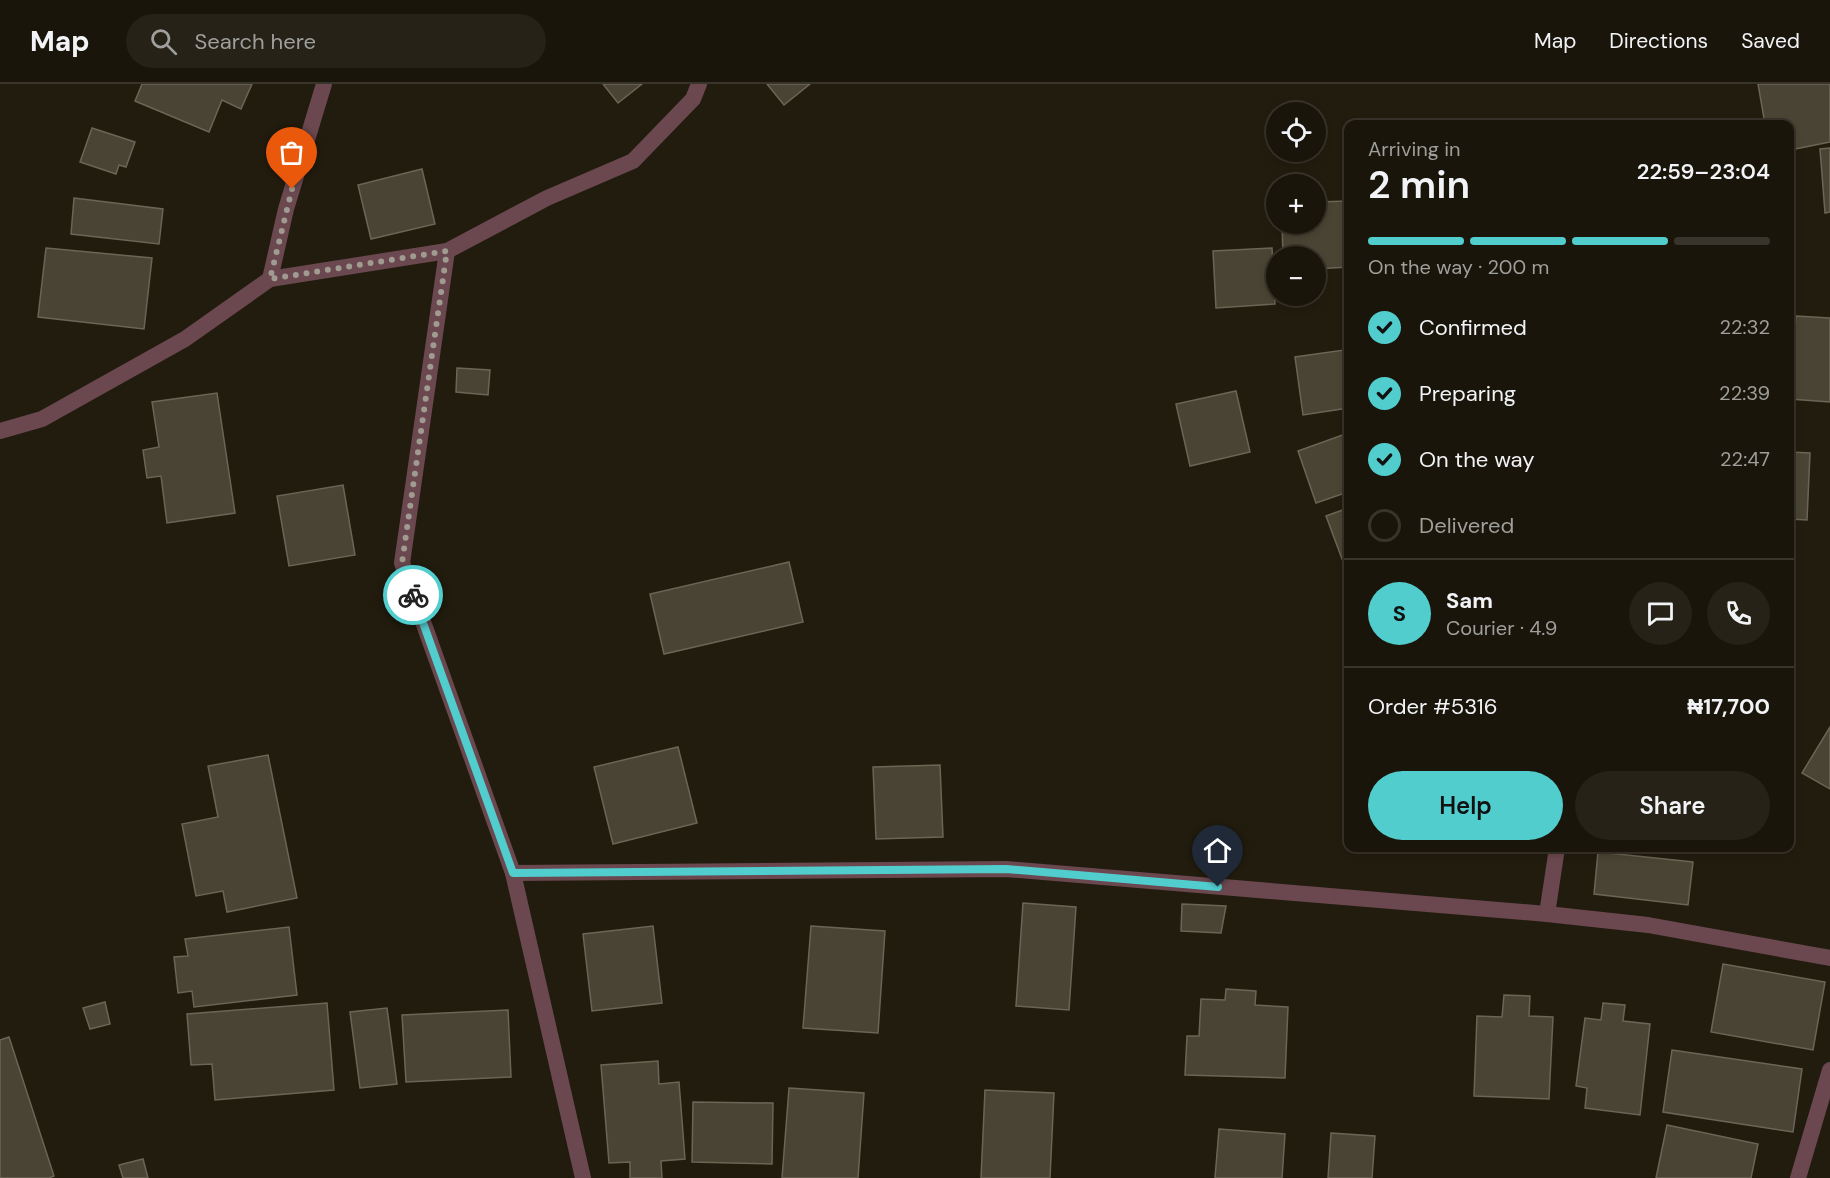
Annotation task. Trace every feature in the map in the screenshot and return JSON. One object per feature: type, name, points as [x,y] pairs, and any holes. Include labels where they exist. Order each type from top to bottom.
[{"type":"street","points":[[270,279],[286,209],[324,84]]},
{"type":"street","points":[[0,431],[42,419],[186,339],[270,279],[447,251],[547,198],[633,161],[693,99],[699,84]]},
{"type":"street","points":[[447,251],[402,563],[513,873],[583,1178]]},
{"type":"street","points":[[1547,915],[1556,852]]},
{"type":"street","points":[[513,873],[1006,869],[1648,925],[1830,958]]},
{"type":"street","points":[[1798,1178],[1830,1070]]},
{"type":"building","points":[[142,84],[252,84],[241,109],[222,100],[209,132],[135,101]]},
{"type":"building","points":[[603,84],[642,84],[618,103]]},
{"type":"building","points":[[767,84],[810,84],[784,105]]},
{"type":"building","points":[[1758,84],[1830,84],[1830,142],[1794,149],[1794,120],[1764,120]]},
{"type":"building","points":[[92,128],[135,142],[126,167],[119,165],[116,174],[80,162]]},
{"type":"building","points":[[1830,148],[1830,212],[1825,213],[1820,149]]},
{"type":"building","points":[[422,169],[435,224],[371,239],[358,185]]},
{"type":"building","points":[[74,198],[163,209],[159,244],[71,234]]},
{"type":"building","points":[[1344,201],[1344,267],[1326,268],[1326,246],[1283,246],[1282,234],[1326,234],[1326,202]]},
{"type":"building","points":[[46,248],[152,258],[144,329],[38,317]]},
{"type":"building","points":[[1266,248],[1266,305],[1216,308],[1213,251]]},
{"type":"building","points":[[1796,316],[1830,318],[1830,402],[1794,399]]},
{"type":"building","points":[[1344,350],[1344,409],[1303,415],[1295,357]]},
{"type":"building","points":[[457,368],[490,370],[488,395],[456,392]]},
{"type":"building","points":[[1236,391],[1250,452],[1190,466],[1176,404]]},
{"type":"building","points":[[217,393],[235,513],[167,523],[161,476],[147,478],[143,450],[159,447],[152,402]]},
{"type":"building","points":[[1344,434],[1344,493],[1316,503],[1298,451]]},
{"type":"building","points":[[1794,452],[1810,453],[1807,520],[1794,519]]},
{"type":"building","points":[[343,485],[355,555],[289,566],[277,496]]},
{"type":"building","points":[[1344,509],[1344,564],[1326,516]]},
{"type":"building","points":[[789,562],[803,622],[664,654],[650,594]]},
{"type":"building","points":[[1830,727],[1830,789],[1802,773]]},
{"type":"building","points":[[678,747],[697,823],[613,844],[594,767]]},
{"type":"building","points":[[268,755],[297,898],[227,912],[223,891],[196,896],[182,824],[218,817],[208,766]]},
{"type":"building","points":[[940,765],[943,837],[876,839],[873,767]]},
{"type":"building","points":[[1598,852],[1693,862],[1688,905],[1594,894]]},
{"type":"building","points":[[1023,903],[1076,907],[1069,1010],[1016,1006]]},
{"type":"building","points":[[1182,904],[1226,906],[1221,933],[1181,931]]},
{"type":"building","points":[[653,926],[662,1003],[592,1011],[583,934]]},
{"type":"building","points":[[811,926],[885,931],[878,1033],[803,1028]]},
{"type":"building","points":[[289,927],[297,995],[194,1007],[192,991],[178,993],[174,957],[188,956],[185,939]]},
{"type":"building","points":[[1723,964],[1825,982],[1813,1050],[1711,1032]]},
{"type":"building","points":[[1226,989],[1256,991],[1255,1005],[1288,1007],[1285,1078],[1185,1075],[1187,1036],[1199,1036],[1201,999],[1225,1000]]},
{"type":"building","points":[[1504,995],[1530,996],[1529,1016],[1553,1017],[1549,1099],[1474,1096],[1477,1016],[1502,1017]]},
{"type":"building","points":[[105,1002],[110,1024],[90,1029],[83,1008]]},
{"type":"building","points":[[327,1003],[334,1090],[215,1100],[212,1064],[191,1065],[187,1014]]},
{"type":"building","points":[[1603,1003],[1625,1005],[1623,1021],[1650,1024],[1640,1115],[1585,1108],[1587,1088],[1576,1086],[1585,1018],[1601,1020]]},
{"type":"building","points":[[387,1008],[397,1084],[360,1088],[350,1012]]},
{"type":"building","points":[[508,1010],[511,1077],[406,1082],[402,1015]]},
{"type":"building","points":[[9,1037],[54,1176],[49,1178],[0,1178],[0,1040]]},
{"type":"building","points":[[1672,1050],[1802,1069],[1793,1132],[1663,1112]]},
{"type":"building","points":[[658,1061],[659,1084],[679,1082],[685,1159],[661,1161],[662,1178],[630,1178],[630,1162],[609,1163],[601,1065]]},
{"type":"building","points":[[789,1088],[864,1093],[858,1178],[782,1178]]},
{"type":"building","points":[[985,1090],[1054,1093],[1050,1178],[981,1178]]},
{"type":"building","points":[[693,1102],[773,1103],[772,1164],[692,1162]]},
{"type":"building","points":[[1667,1125],[1758,1144],[1751,1178],[1656,1178]]},
{"type":"building","points":[[1219,1129],[1285,1134],[1282,1178],[1215,1178]]},
{"type":"building","points":[[1331,1133],[1375,1136],[1372,1178],[1328,1178]]},
{"type":"building","points":[[143,1159],[148,1178],[123,1178],[119,1165]]},
{"type":"way so far","points":[[292,189],[270,279],[447,251],[402,563],[413,595]]},
{"type":"route","points":[[413,595],[513,873],[1006,869],[1218,887]]}]
